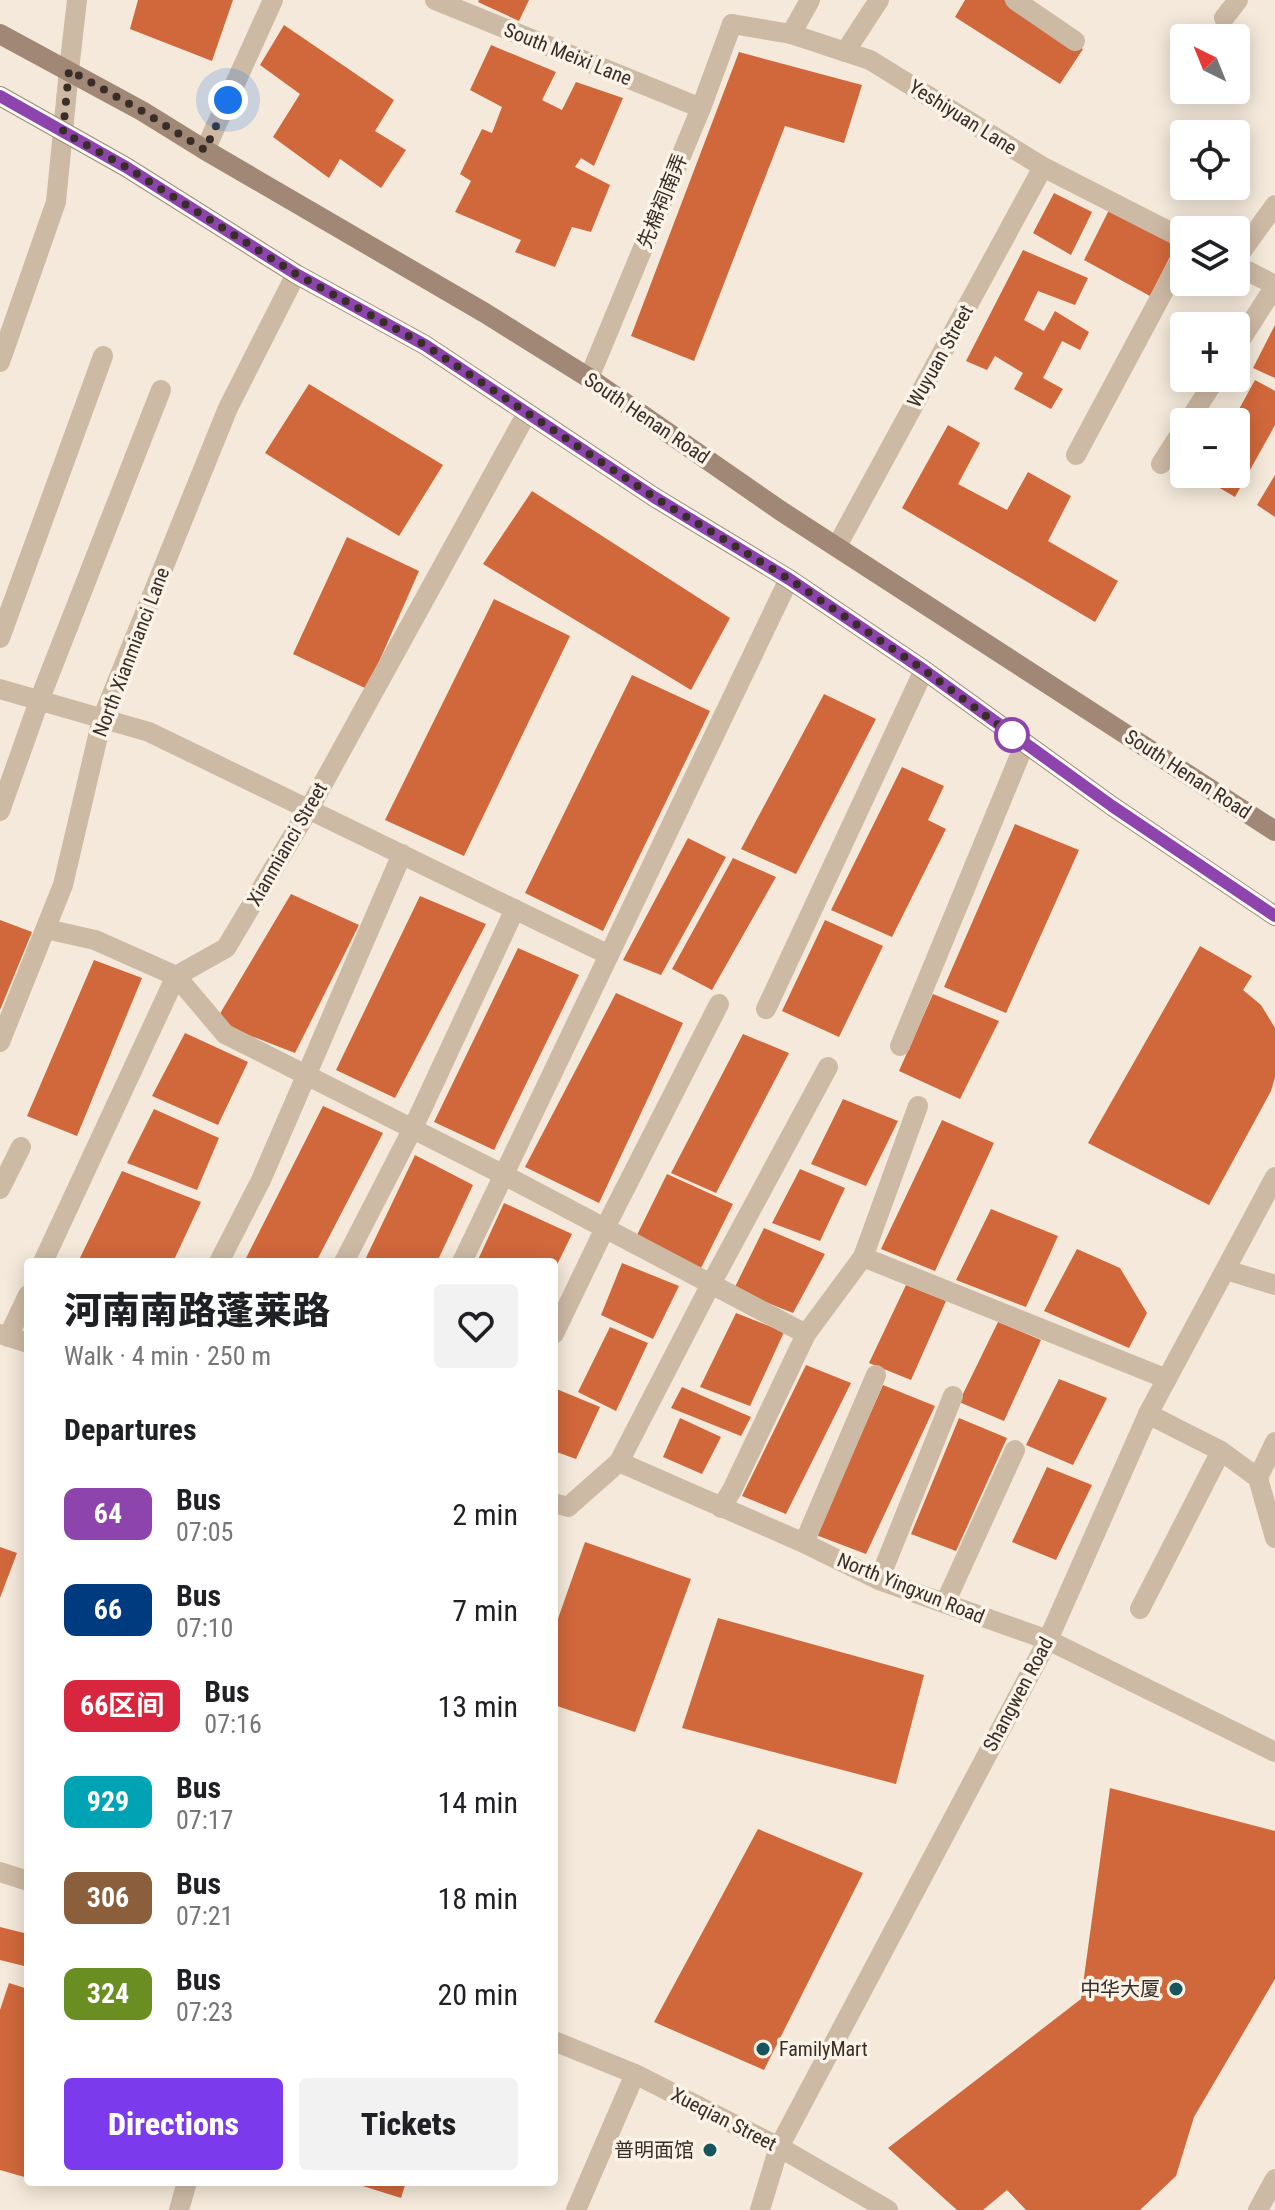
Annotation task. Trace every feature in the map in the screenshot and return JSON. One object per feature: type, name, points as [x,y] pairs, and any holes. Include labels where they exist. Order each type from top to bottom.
[{"type":"main road","name":"South Henan Road","points":[[0,34],[142,111],[485,313],[589,378],[781,511],[1275,831]]},
{"type":"main road","points":[[0,96],[126,167],[296,274],[425,345],[654,497],[789,579],[924,670],[1112,806],[1275,916]]},
{"type":"street","points":[[0,362],[56,202],[77,0]]},
{"type":"street","points":[[205,150],[273,0]]},
{"type":"street","name":"South Meixi Lane","points":[[435,0],[701,108]]},
{"type":"street","points":[[791,34],[810,0]]},
{"type":"street","points":[[845,52],[879,0]]},
{"type":"street","points":[[1224,18],[1238,0]]},
{"type":"street","points":[[1027,3],[1075,41]]},
{"type":"street","name":"先棉祠南弄","points":[[589,378],[701,108],[732,24]]},
{"type":"street","name":"Yeshiyuan Lane","points":[[732,24],[791,34],[870,60],[1043,167],[1170,232]]},
{"type":"street","name":"Wuyuan Street","points":[[837,546],[1043,167]]},
{"type":"street","points":[[1250,240],[1275,205]]},
{"type":"street","points":[[1250,273],[1275,286],[1250,325]]},
{"type":"street","name":"North Xianmianci Lane","points":[[0,1042],[63,885],[102,719],[228,408],[296,274]]},
{"type":"street","points":[[1076,455],[1170,279]]},
{"type":"street","points":[[0,638],[103,356]]},
{"type":"street","points":[[0,811],[39,701],[161,390]]},
{"type":"street","name":"Xianmianci Street","points":[[176,976],[226,948],[309,809],[527,413]]},
{"type":"street","points":[[1161,464],[1170,450]]},
{"type":"street","points":[[464,1258],[789,579]]},
{"type":"street","points":[[766,1009],[924,670]]},
{"type":"street","points":[[0,689],[149,732],[609,955]]},
{"type":"street","points":[[900,1046],[1025,743]]},
{"type":"street","points":[[221,1258],[261,1180],[402,854]]},
{"type":"street","points":[[346,1258],[413,1128],[515,909]]},
{"type":"street","points":[[46,929],[95,940],[176,976],[225,1034],[413,1128],[806,1334]]},
{"type":"street","points":[[45,1258],[176,976]]},
{"type":"street","points":[[558,1326],[719,1004]]},
{"type":"street","points":[[558,1504],[568,1507],[619,1462],[828,1067]]},
{"type":"street","points":[[721,1508],[806,1334],[863,1257],[918,1106]]},
{"type":"street","points":[[0,1189],[21,1147]]},
{"type":"street","name":"Shangwen Road","points":[[760,2210],[779,2147],[1048,1640],[1148,1414],[1275,1177]]},
{"type":"street","points":[[863,1257],[1167,1379]]},
{"type":"street","points":[[1226,1270],[1275,1285]]},
{"type":"street","points":[[12,1338],[24,1306]]},
{"type":"street","points":[[804,1543],[876,1375]]},
{"type":"street","points":[[879,1580],[953,1396]]},
{"type":"street","points":[[1148,1414],[1221,1451],[1258,1478],[1275,1538]]},
{"type":"street","points":[[1258,1478],[1275,1442]]},
{"type":"street","points":[[945,1603],[1015,1450]]},
{"type":"street","points":[[1140,1609],[1221,1451]]},
{"type":"street","name":"North Yingxun Road","points":[[619,1462],[804,1543],[879,1580],[1048,1640],[1275,1752]]},
{"type":"street","points":[[0,1872],[24,1880]]},
{"type":"street","name":"Xueqian Street","points":[[558,2043],[635,2074],[779,2147],[888,2210]]},
{"type":"street","points":[[576,2210],[635,2074]]},
{"type":"street","points":[[1258,2210],[1275,2179]]},
{"type":"street","points":[[179,2210],[186,2186]]},
{"type":"building","points":[[138,0],[233,0],[212,61],[130,29]]},
{"type":"building","points":[[479,0],[529,0],[519,21]]},
{"type":"building","points":[[965,0],[1004,0],[1083,49],[1060,84],[955,17]]},
{"type":"building","points":[[284,25],[394,100],[375,131],[406,150],[381,188],[340,159],[329,178],[273,137],[300,94],[260,65]]},
{"type":"building","points":[[491,45],[556,72],[542,100],[562,110],[576,82],[623,98],[594,166],[581,158],[575,167],[610,185],[591,232],[572,227],[555,267],[515,252],[521,240],[455,212],[471,181],[460,174],[482,129],[492,133],[502,107],[470,90]]},
{"type":"building","points":[[739,52],[862,85],[844,143],[785,126],[694,361],[631,336]]},
{"type":"building","points":[[1054,193],[1092,212],[1071,255],[1033,233]]},
{"type":"building","points":[[1110,208],[1170,242],[1170,257],[1150,296],[1084,260]]},
{"type":"building","points":[[1023,250],[1088,278],[1075,305],[1038,291],[1024,320],[1044,331],[1055,311],[1089,332],[1080,350],[1062,341],[1043,378],[1063,389],[1051,409],[1014,389],[1023,373],[995,356],[987,370],[966,361]]},
{"type":"building","points":[[1275,325],[1275,378],[1253,368]]},
{"type":"building","points":[[1255,380],[1275,391],[1275,425],[1250,470],[1250,408],[1240,408]]},
{"type":"building","points":[[309,384],[443,465],[399,536],[265,453]]},
{"type":"building","points":[[948,425],[980,443],[958,484],[1007,510],[1028,472],[1071,496],[1048,541],[1118,581],[1095,622],[902,508]]},
{"type":"building","points":[[1275,475],[1275,517],[1257,505]]},
{"type":"building","points":[[1220,488],[1240,488],[1235,497]]},
{"type":"building","points":[[532,491],[730,618],[691,690],[483,564]]},
{"type":"building","points":[[347,537],[419,571],[367,689],[293,654]]},
{"type":"building","points":[[494,599],[570,636],[464,856],[385,820]]},
{"type":"building","points":[[632,675],[710,711],[603,931],[525,893]]},
{"type":"building","points":[[824,694],[876,719],[796,874],[741,849]]},
{"type":"building","points":[[902,767],[944,786],[928,820],[946,829],[892,937],[831,910]]},
{"type":"building","points":[[1015,824],[1079,850],[1006,1013],[944,987]]},
{"type":"building","points":[[688,838],[726,857],[661,975],[623,960]]},
{"type":"building","points":[[733,858],[776,877],[712,990],[672,969]]},
{"type":"building","points":[[291,894],[359,925],[295,1053],[215,1022]]},
{"type":"building","points":[[420,896],[486,924],[395,1098],[336,1070]]},
{"type":"building","points":[[0,920],[32,932],[0,1010]]},
{"type":"building","points":[[825,920],[883,946],[839,1037],[782,1011]]},
{"type":"building","points":[[1200,946],[1252,976],[1243,990],[1261,1005],[1275,1028],[1275,1077],[1271,1091],[1209,1205],[1088,1143]]},
{"type":"building","points":[[518,948],[579,975],[494,1150],[434,1122]]},
{"type":"building","points":[[94,960],[142,978],[77,1136],[27,1116]]},
{"type":"building","points":[[616,993],[683,1023],[599,1203],[525,1167]]},
{"type":"building","points":[[933,994],[999,1021],[960,1099],[899,1071]]},
{"type":"building","points":[[185,1033],[248,1062],[218,1125],[152,1096]]},
{"type":"building","points":[[743,1034],[789,1053],[716,1193],[671,1173]]},
{"type":"building","points":[[843,1099],[898,1121],[866,1186],[811,1164]]},
{"type":"building","points":[[323,1106],[383,1133],[318,1258],[246,1258]]},
{"type":"building","points":[[154,1109],[219,1138],[197,1190],[127,1163]]},
{"type":"building","points":[[942,1120],[994,1143],[935,1271],[881,1249]]},
{"type":"building","points":[[415,1155],[473,1185],[439,1258],[366,1258]]},
{"type":"building","points":[[800,1169],[845,1188],[820,1241],[772,1223]]},
{"type":"building","points":[[122,1171],[201,1202],[175,1258],[80,1258]]},
{"type":"building","points":[[667,1174],[733,1204],[699,1272],[635,1239]]},
{"type":"building","points":[[504,1203],[572,1234],[558,1263],[558,1258],[479,1258]]},
{"type":"building","points":[[991,1209],[1058,1236],[1026,1307],[956,1280]]},
{"type":"building","points":[[764,1228],[825,1254],[793,1313],[734,1289]]},
{"type":"building","points":[[1077,1249],[1120,1268],[1147,1313],[1129,1348],[1044,1311]]},
{"type":"building","points":[[622,1263],[679,1286],[653,1339],[601,1315]]},
{"type":"building","points":[[906,1285],[946,1301],[911,1380],[869,1363]]},
{"type":"building","points":[[736,1313],[784,1332],[750,1406],[700,1387]]},
{"type":"building","points":[[998,1322],[1041,1340],[1004,1421],[959,1402]]},
{"type":"building","points":[[610,1327],[648,1343],[616,1411],[578,1392]]},
{"type":"building","points":[[806,1365],[851,1383],[786,1514],[742,1496]]},
{"type":"building","points":[[1059,1379],[1107,1398],[1073,1465],[1026,1445]]},
{"type":"building","points":[[883,1385],[935,1406],[866,1554],[816,1535]]},
{"type":"building","points":[[682,1387],[751,1417],[741,1436],[671,1408]]},
{"type":"building","points":[[558,1390],[600,1407],[576,1459],[558,1452]]},
{"type":"building","points":[[680,1418],[721,1437],[702,1474],[663,1457]]},
{"type":"building","points":[[959,1418],[1007,1438],[956,1551],[911,1534]]},
{"type":"building","points":[[1047,1467],[1092,1485],[1056,1560],[1012,1542]]},
{"type":"building","points":[[585,1542],[691,1579],[635,1732],[558,1706],[558,1619]]},
{"type":"building","points":[[0,1547],[17,1553],[0,1598]]},
{"type":"building","points":[[718,1618],[924,1675],[896,1784],[682,1728]]},
{"type":"building","name":"中华大厦","points":[[1110,1788],[1275,1831],[1275,1979],[1194,2117],[1176,2176],[1140,2210],[1026,2210],[1007,2190],[983,2210],[957,2210],[888,2148],[1081,1999]]},
{"type":"building","points":[[758,1829],[863,1873],[764,2070],[654,2022]]},
{"type":"building","points":[[0,1927],[24,1933],[24,1966],[0,1960]]},
{"type":"building","points":[[9,1983],[24,1988],[24,2177],[0,2170],[0,2010]]},
{"type":"building","points":[[363,2186],[405,2186],[401,2198]]},
{"type":"bus line","name":"64","points":[[0,96],[126,167],[296,274],[425,345],[654,497],[789,579],[924,670],[1112,806],[1275,916]]},
{"type":"place","name":"中华大厦","points":[[1176,1989]]},
{"type":"place","name":"FamilyMart","points":[[763,2049]]},
{"type":"place","name":"普明面馆","points":[[710,2150]]},
{"type":"route","points":[[228,100],[205,150],[69,70],[63,132],[126,167],[296,274],[425,345],[654,497],[789,579],[924,670],[1012,735]]}]
